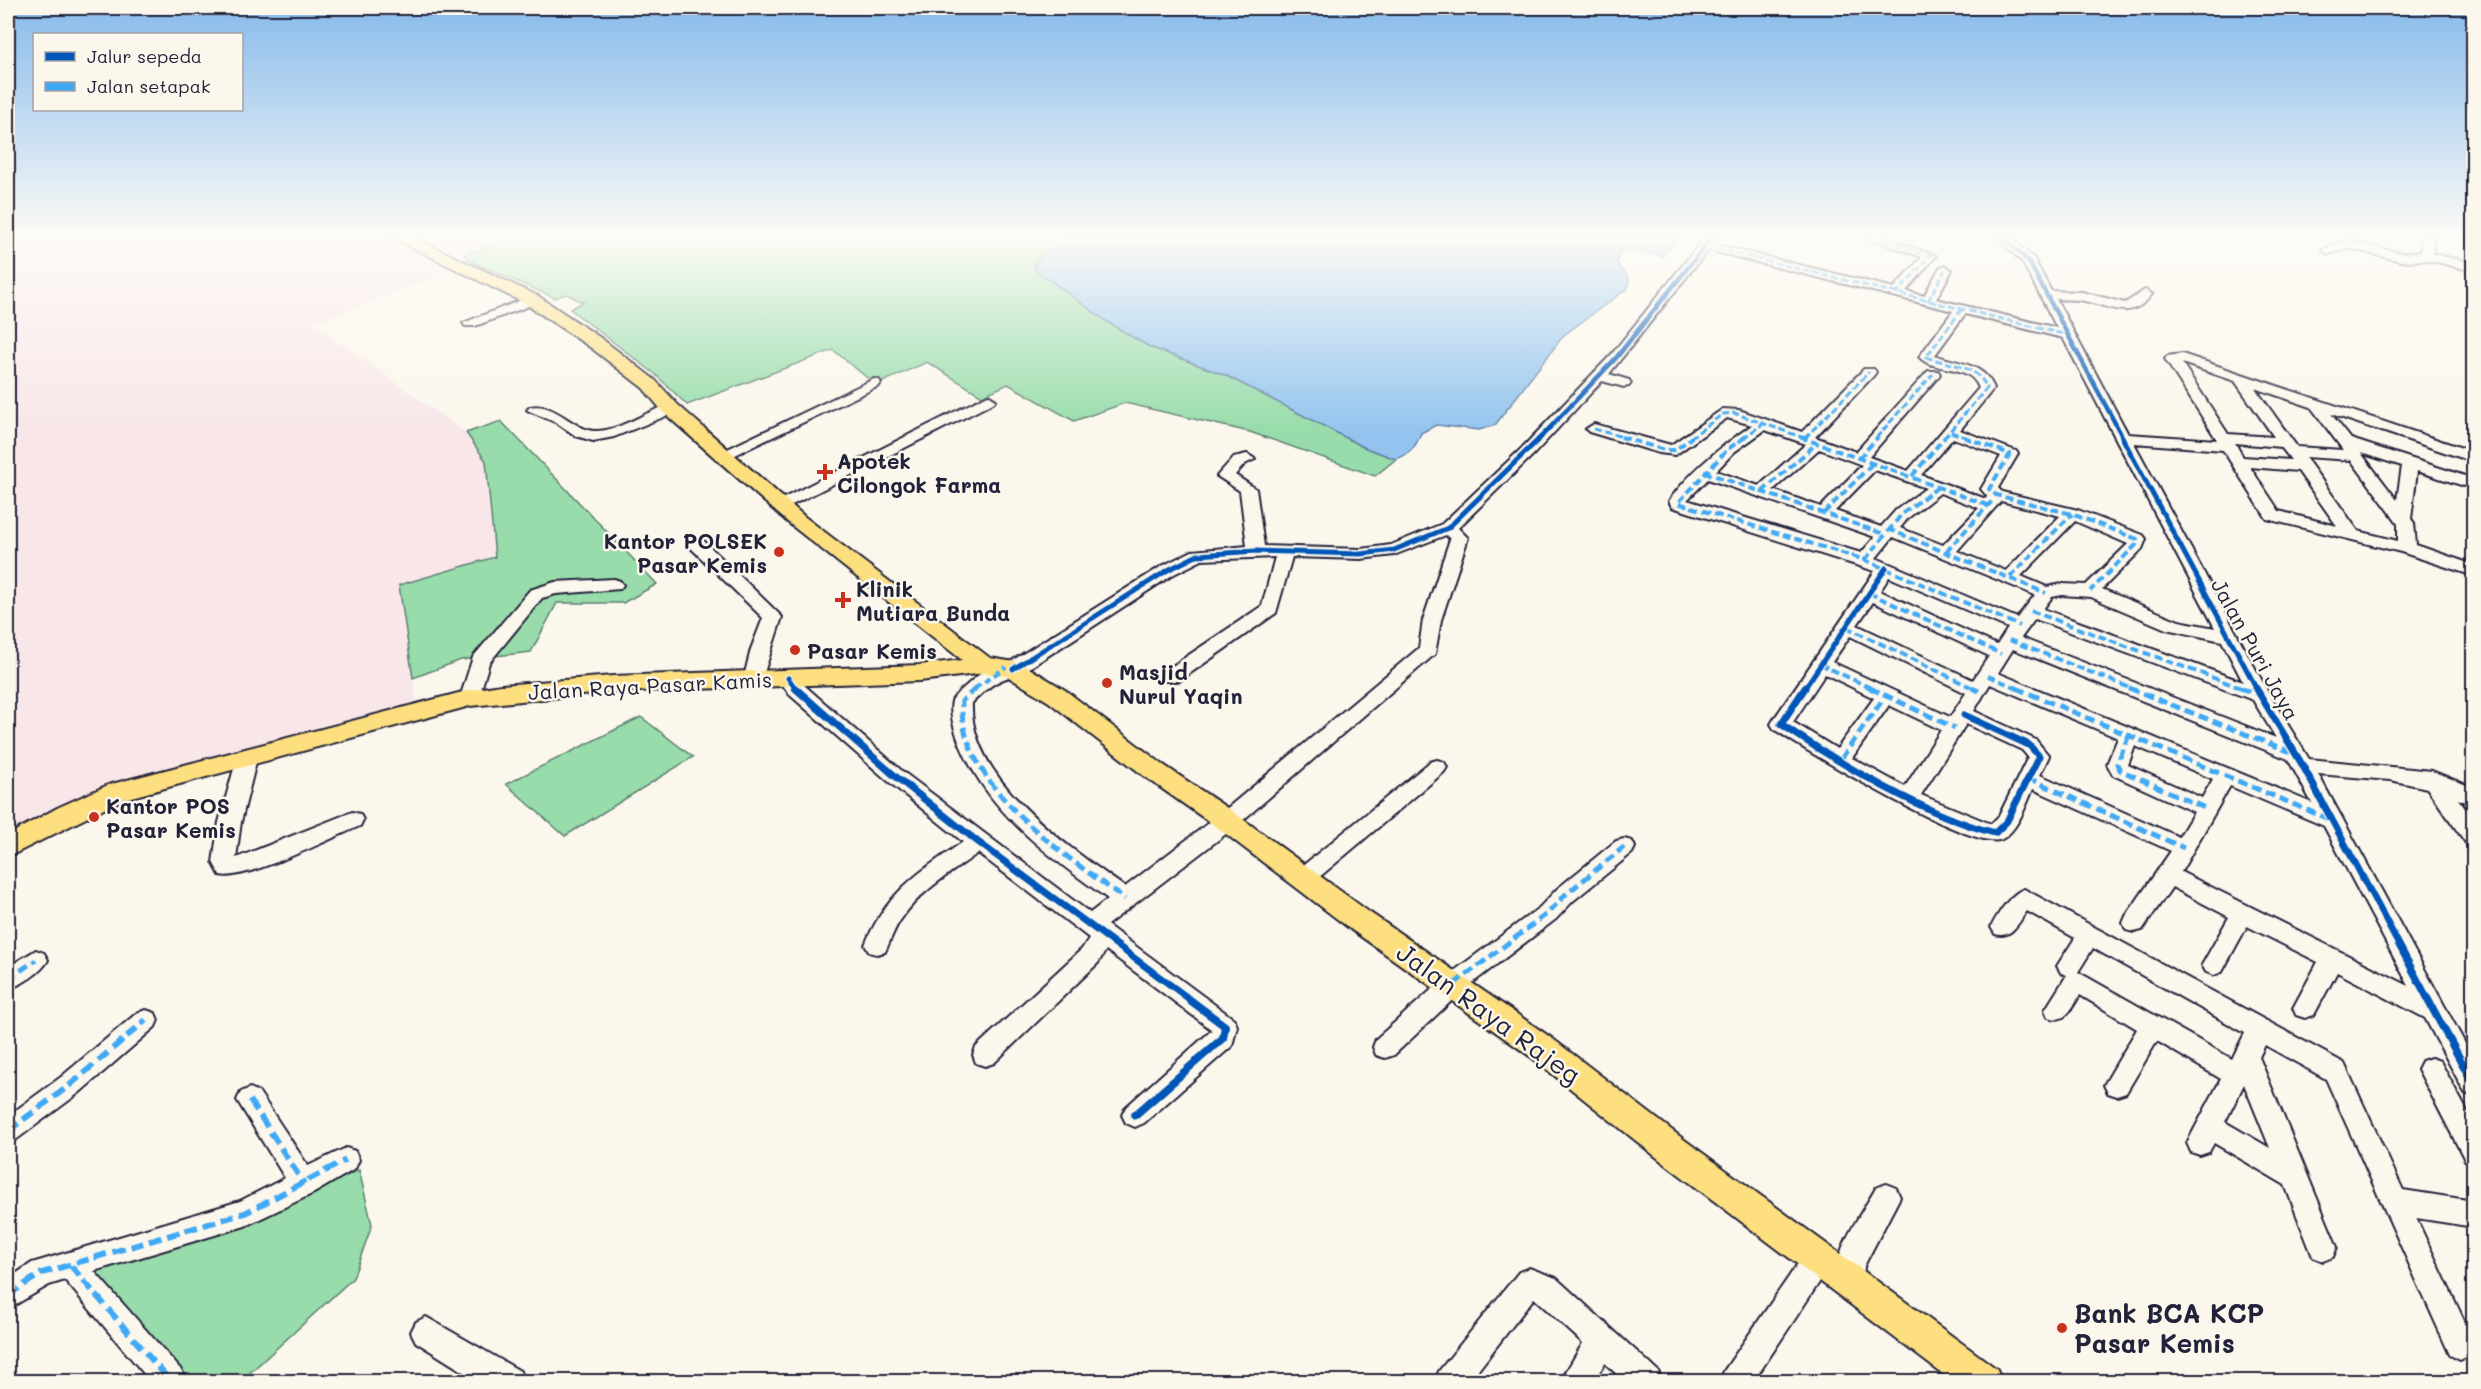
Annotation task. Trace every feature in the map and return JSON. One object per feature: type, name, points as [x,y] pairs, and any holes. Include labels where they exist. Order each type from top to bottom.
[{"type":"main road","points":[[533,301],[624,363],[649,384],[671,409],[780,504],[1001,667]]},
{"type":"main road","name":"Jalan Raya Pasar Kamis","points":[[8,847],[66,815],[117,792],[470,698],[613,684],[754,677],[788,678],[920,673],[1001,667]]},
{"type":"main road","name":"Jalan Raya Rajeg","points":[[1001,667],[1044,686],[1153,770],[1227,821],[1359,920],[1454,984],[1984,1382]]},
{"type":"street","points":[[470,323],[530,301]]},
{"type":"street","points":[[1125,899],[1022,822],[1005,804],[982,770],[964,731],[962,701],[1001,667],[1185,561],[1208,553],[1256,551],[1351,555],[1389,551],[1448,528],[1528,451],[1600,376],[1661,301]]},
{"type":"street","points":[[1928,301],[2067,335]]},
{"type":"street","name":"Jalan Puri Jaya","points":[[2049,301],[2067,335],[2132,438],[2228,636],[2299,760],[2474,1085]]},
{"type":"street","points":[[2125,301],[2135,302]]},
{"type":"street","points":[[1912,476],[1987,388],[1982,378],[1972,371],[1926,357],[1962,309]]},
{"type":"street","points":[[2474,457],[2182,358],[2172,359],[2273,515],[2407,548],[2474,571]]},
{"type":"street","points":[[1762,492],[1811,441],[1869,372]]},
{"type":"street","points":[[1824,513],[1933,374]]},
{"type":"street","points":[[1600,376],[1624,384]]},
{"type":"street","points":[[2242,380],[2352,535]]},
{"type":"street","points":[[723,454],[874,383]]},
{"type":"street","points":[[780,504],[988,400]]},
{"type":"street","points":[[2317,405],[2403,519],[2406,524],[2407,548]]},
{"type":"street","points":[[535,410],[562,420],[581,434],[593,436],[609,434],[671,409]]},
{"type":"street","points":[[1594,429],[1675,450],[1723,414],[1734,413],[1938,487],[1993,500],[2072,514],[2137,539],[2136,545],[2090,591]]},
{"type":"street","points":[[1763,424],[1728,449],[1677,501],[1678,503],[1886,568],[2015,633],[2299,760],[2324,767],[2375,770],[2432,779],[2474,797]]},
{"type":"street","points":[[1950,432],[2010,454],[1989,489],[1993,500]]},
{"type":"street","points":[[2132,438],[2229,448],[2301,466]]},
{"type":"street","points":[[2344,442],[2474,484]]},
{"type":"street","points":[[2229,448],[2287,446],[2355,456]]},
{"type":"street","points":[[1246,459],[1240,460],[1225,476],[1248,489],[1256,551]]},
{"type":"street","points":[[2403,519],[2410,464]]},
{"type":"street","points":[[1704,472],[1946,552],[2046,593],[2067,588],[2090,591],[2112,597],[2166,623],[2228,636]]},
{"type":"street","points":[[1865,560],[1886,531],[1902,514],[1938,487]]},
{"type":"street","points":[[1946,552],[1993,500]]},
{"type":"street","points":[[2010,578],[2072,514]]},
{"type":"street","points":[[985,1055],[1090,956],[1097,930],[1125,899],[1227,821],[1428,650],[1432,620],[1459,538],[1448,528]]},
{"type":"street","points":[[698,545],[773,617],[760,650],[754,677]]},
{"type":"street","points":[[1172,676],[1270,609],[1285,552]]},
{"type":"street","points":[[1820,664],[1886,695],[2033,748],[2039,756],[2038,760],[2007,821],[1995,833],[1981,831],[1909,797],[1781,722],[1820,664],[1886,568]]},
{"type":"street","points":[[470,698],[480,661],[536,594],[555,588],[614,585]]},
{"type":"street","points":[[1869,593],[2015,633],[2260,695]]},
{"type":"street","points":[[1909,797],[2015,633],[2046,593]]},
{"type":"street","points":[[1846,627],[1983,683],[2129,735],[2331,820]]},
{"type":"street","points":[[788,678],[797,690],[895,776],[978,842],[1222,1023],[1226,1030],[1223,1038],[1135,1114]]},
{"type":"street","points":[[1841,759],[1886,695]]},
{"type":"street","points":[[2129,735],[2117,764],[2120,770],[2207,809]]},
{"type":"street","points":[[247,758],[230,822],[224,862],[228,869],[252,862],[352,820]]},
{"type":"street","points":[[1303,878],[1437,767]]},
{"type":"street","points":[[2134,923],[2168,875],[2226,775]]},
{"type":"street","points":[[2028,778],[2184,848]]},
{"type":"street","points":[[2432,779],[2471,832]]},
{"type":"street","points":[[877,945],[884,924],[906,894],[978,842]]},
{"type":"street","points":[[1384,1047],[1454,984],[1548,913],[1565,895],[1624,847]]},
{"type":"street","points":[[2168,875],[2433,1010]]},
{"type":"street","points":[[2002,927],[2024,897],[2335,1071],[2460,1345]]},
{"type":"street","points":[[2214,965],[2242,914]]},
{"type":"street","points":[[2069,966],[2090,934]]},
{"type":"street","points":[[2304,1008],[2332,959]]},
{"type":"street","points":[[8,979],[36,960]]},
{"type":"street","points":[[2057,1010],[2076,981],[2152,1026],[2241,1066],[2294,1176],[2323,1247]]},
{"type":"street","points":[[8,1131],[70,1085],[146,1020]]},
{"type":"street","points":[[2117,1085],[2152,1026]]},
{"type":"street","points":[[2260,1030],[2205,1134],[2294,1176]]},
{"type":"street","points":[[2431,1069],[2474,1151]]},
{"type":"street","points":[[250,1100],[304,1184]]},
{"type":"street","points":[[8,1295],[42,1273],[245,1213],[346,1160]]},
{"type":"street","points":[[1849,1281],[1850,1264],[1886,1197]]},
{"type":"street","points":[[2394,1202],[2474,1214]]},
{"type":"street","points":[[1735,1382],[1818,1259]]},
{"type":"street","points":[[71,1266],[171,1382]]},
{"type":"street","points":[[1450,1382],[1529,1282],[1546,1288],[1647,1382]]},
{"type":"street","points":[[426,1332],[509,1382]]},
{"type":"street","points":[[1575,1382],[1603,1339]]},
{"type":"shaded area","points":[[8,301],[372,301],[312,323],[466,433],[486,461],[495,557],[399,585],[417,705],[73,803],[8,840]]},
{"type":"green space","points":[[580,301],[1078,301],[1109,323],[1150,347],[1225,375],[1366,448],[1396,459],[1375,476],[1250,432],[1125,403],[1074,421],[1008,384],[982,396],[927,362],[876,385],[833,350],[687,405],[655,374],[570,309],[583,302]]},
{"type":"green space","points":[[501,421],[657,584],[623,603],[557,603],[531,652],[461,660],[413,678],[399,585],[495,557],[486,461],[466,433]]},
{"type":"green space","points":[[641,717],[693,757],[565,836],[506,784]]},
{"type":"green space","points":[[359,1170],[372,1225],[353,1278],[241,1381],[189,1381],[81,1268],[220,1234]]},
{"type":"water","points":[[1078,301],[1611,301],[1564,335],[1495,425],[1479,430],[1436,425],[1421,433],[1412,449],[1396,459],[1366,448],[1225,375],[1150,347],[1109,323]]},
{"type":"marked path","points":[[1928,301],[2067,335]]},
{"type":"marked path","points":[[1912,476],[1987,388],[1984,380],[1978,374],[1926,357],[1962,309]]},
{"type":"marked path","points":[[1804,439],[1869,372]]},
{"type":"marked path","points":[[1859,458],[1933,374]]},
{"type":"marked path","points":[[1594,429],[1665,450],[1675,450],[1723,414],[1734,413],[1990,506]]},
{"type":"marked path","points":[[1763,424],[1728,449],[1677,501],[1678,503],[1865,560],[2020,626]]},
{"type":"marked path","points":[[1951,432],[2010,454],[1989,489],[1996,495],[2072,514],[2137,539],[2136,545],[2090,591]]},
{"type":"marked path","points":[[1762,492],[1817,443]]},
{"type":"marked path","points":[[1824,513],[1873,463]]},
{"type":"marked path","points":[[1704,472],[1884,534]]},
{"type":"marked path","points":[[1865,560],[1902,514],[1938,487]]},
{"type":"marked path","points":[[1946,552],[1993,500]]},
{"type":"marked path","points":[[2010,577],[2072,514]]},
{"type":"marked path","points":[[1888,529],[2046,593]]},
{"type":"marked path","points":[[1869,593],[2001,654]]},
{"type":"marked path","points":[[2031,611],[2260,695]]},
{"type":"marked path","points":[[1846,627],[1979,691]]},
{"type":"marked path","points":[[2009,640],[2296,754]]},
{"type":"marked path","points":[[1820,664],[1955,728]]},
{"type":"marked path","points":[[1006,667],[982,682],[962,701],[963,720],[973,750],[986,775],[1019,816],[1059,851],[1125,899]]},
{"type":"marked path","points":[[1988,676],[2331,820]]},
{"type":"marked path","points":[[1841,759],[1886,695]]},
{"type":"marked path","points":[[2129,735],[2117,764],[2120,770],[2207,809]]},
{"type":"marked path","points":[[2028,778],[2184,848]]},
{"type":"marked path","points":[[1454,984],[1548,913],[1565,895],[1624,847]]},
{"type":"marked path","points":[[8,979],[36,960]]},
{"type":"marked path","points":[[8,1131],[70,1085],[146,1020]]},
{"type":"marked path","points":[[250,1100],[304,1184]]},
{"type":"marked path","points":[[8,1295],[42,1273],[245,1213],[346,1160]]},
{"type":"marked path","points":[[71,1266],[171,1382]]},
{"type":"cycle path","points":[[1013,669],[1168,570],[1198,555],[1256,551],[1361,554],[1394,550],[1448,528],[1528,451],[1616,358],[1661,301]]},
{"type":"cycle path","points":[[2050,301],[2260,695],[2303,766],[2474,1085]]},
{"type":"cycle path","points":[[1886,568],[1781,724],[1887,787],[1952,819],[1995,833],[2007,821],[2039,756],[2029,745],[1964,715]]},
{"type":"cycle path","points":[[788,678],[797,690],[895,776],[978,842],[1225,1026],[1223,1038],[1135,1115]]},
{"type":"place","name":"Apotek Cilongok Farma","points":[[825,472]]},
{"type":"place","name":"Kantor POLSEK Pasar Kemis","points":[[779,552]]},
{"type":"place","name":"Klinik Mutiara Bunda","points":[[843,600]]},
{"type":"place","name":"Pasar Kemis","points":[[795,650]]},
{"type":"place","name":"Masjid Nurul Yaqin","points":[[1107,683]]},
{"type":"place","name":"Kantor POS Pasar Kemis","points":[[94,817]]},
{"type":"place","name":"Bank BCA KCP Pasar Kemis","points":[[2062,1328]]}]
